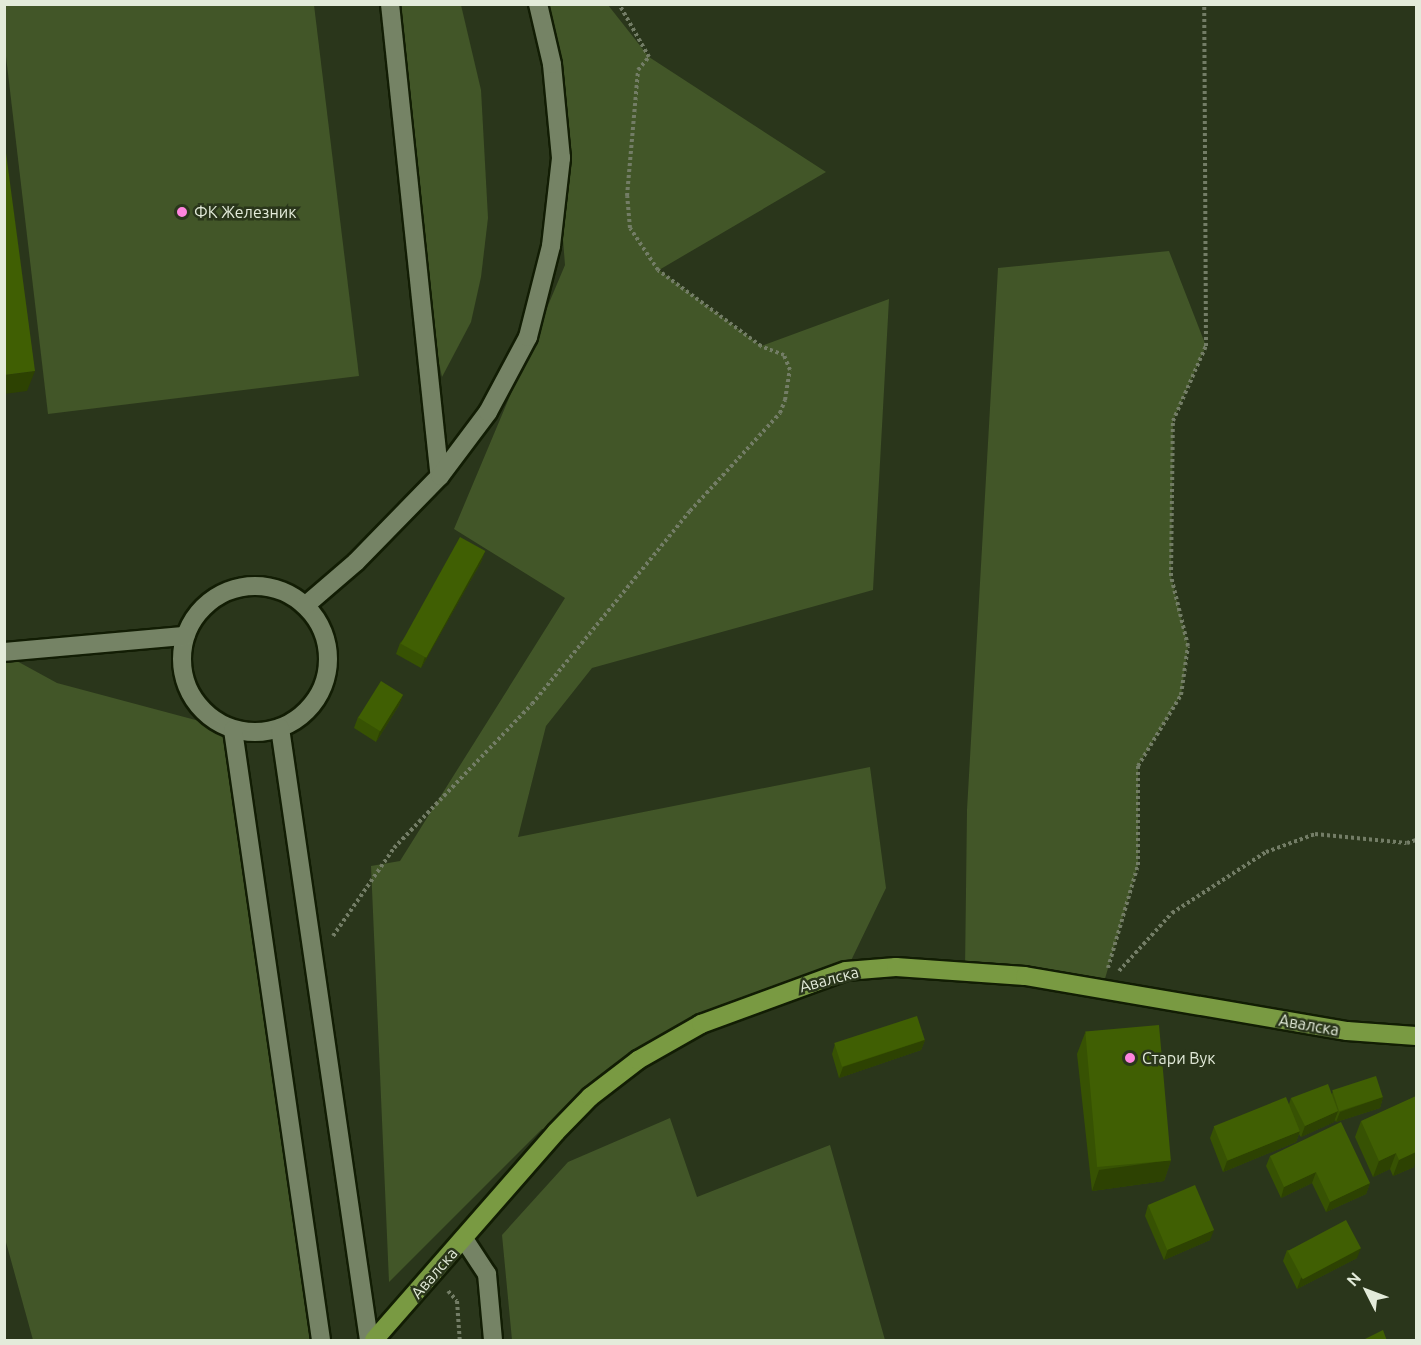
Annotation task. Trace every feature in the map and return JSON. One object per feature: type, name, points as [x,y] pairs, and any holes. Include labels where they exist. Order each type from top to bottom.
[{"type":"main road","name":"Авалска","points":[[374,1341],[590,1097],[638,1060],[735,1009],[846,971],[896,967],[1024,976],[1347,1031],[1416,1036]]},
{"type":"street","points":[[390,4],[440,476]]},
{"type":"street","points":[[306,605],[371,548],[440,476],[505,385],[528,337],[542,291],[561,158],[552,64],[538,4]]},
{"type":"street","points":[[261,585],[285,591],[306,605],[320,625],[328,649],[327,674],[318,697],[302,716],[280,728],[257,733],[234,730],[212,719],[196,703],[185,682],[181,659],[185,636],[196,615],[213,598],[236,588],[261,585]]},
{"type":"street","points":[[4,652],[185,636]]},
{"type":"street","points":[[280,728],[369,1341]]},
{"type":"street","points":[[234,730],[321,1341]]},
{"type":"street","points":[[464,1239],[487,1274],[493,1341]]},
{"type":"path","points":[[314,964],[394,848],[532,704],[690,511],[780,413],[785,400],[790,370],[784,355],[761,346],[658,270],[630,228],[627,196],[638,70],[649,57],[619,4]]},
{"type":"path","points":[[1102,989],[1138,865],[1138,766],[1181,695],[1188,646],[1171,576],[1173,421],[1206,346],[1204,4]]},
{"type":"path","points":[[1102,989],[1172,913],[1266,852],[1316,834],[1407,843],[1416,840]]},
{"type":"green space","name":"ФК Железник","points":[[4,5],[314,5],[359,376],[48,414],[5,48]]},
{"type":"green space","points":[[397,5],[461,5],[481,90],[488,218],[481,277],[471,322],[442,377],[431,326]]},
{"type":"green space","points":[[535,5],[608,5],[649,57],[826,172],[659,270],[761,346],[889,299],[873,590],[592,668],[546,726],[518,837],[870,767],[886,888],[846,971],[701,1024],[556,1132],[542,1129],[389,1282],[371,866],[400,861],[565,598],[454,529],[565,265],[546,25]]},
{"type":"green space","points":[[1169,251],[1206,346],[1173,421],[1171,576],[1188,646],[1181,695],[1138,766],[1138,865],[1102,989],[965,970],[967,810],[998,268]]},
{"type":"green space","points":[[4,654],[57,683],[233,730],[321,1340],[33,1340],[4,1235]]},
{"type":"green space","points":[[670,1118],[697,1197],[830,1145],[885,1340],[512,1340],[502,1235],[568,1162]]},
{"type":"building","points":[[4,138],[35,371],[4,375]]},
{"type":"building","points":[[460,537],[485,551],[426,658],[401,644]]},
{"type":"building","points":[[381,681],[403,695],[380,731],[358,717]]},
{"type":"building","points":[[917,1016],[925,1040],[842,1067],[834,1043]]},
{"type":"building","points":[[1159,1025],[1171,1160],[1097,1167],[1085,1031]]},
{"type":"building","points":[[1376,1076],[1383,1097],[1339,1111],[1332,1090]]},
{"type":"building","points":[[1328,1084],[1338,1111],[1305,1126],[1291,1098]]},
{"type":"building","points":[[1416,1096],[1416,1152],[1399,1160],[1396,1153],[1379,1161],[1361,1121]]},
{"type":"building","points":[[1286,1097],[1300,1131],[1228,1161],[1214,1126]]},
{"type":"building","points":[[1341,1122],[1370,1183],[1330,1202],[1316,1172],[1284,1187],[1270,1156]]},
{"type":"building","points":[[1195,1185],[1214,1230],[1167,1250],[1148,1205]]},
{"type":"building","points":[[1346,1220],[1361,1248],[1303,1279],[1288,1251]]},
{"type":"building","points":[[1383,1330],[1387,1341],[1361,1341]]},
{"type":"place","name":"ФК Железник","points":[[182,212]]},
{"type":"place","name":"Стари Вук","points":[[1130,1058]]}]
